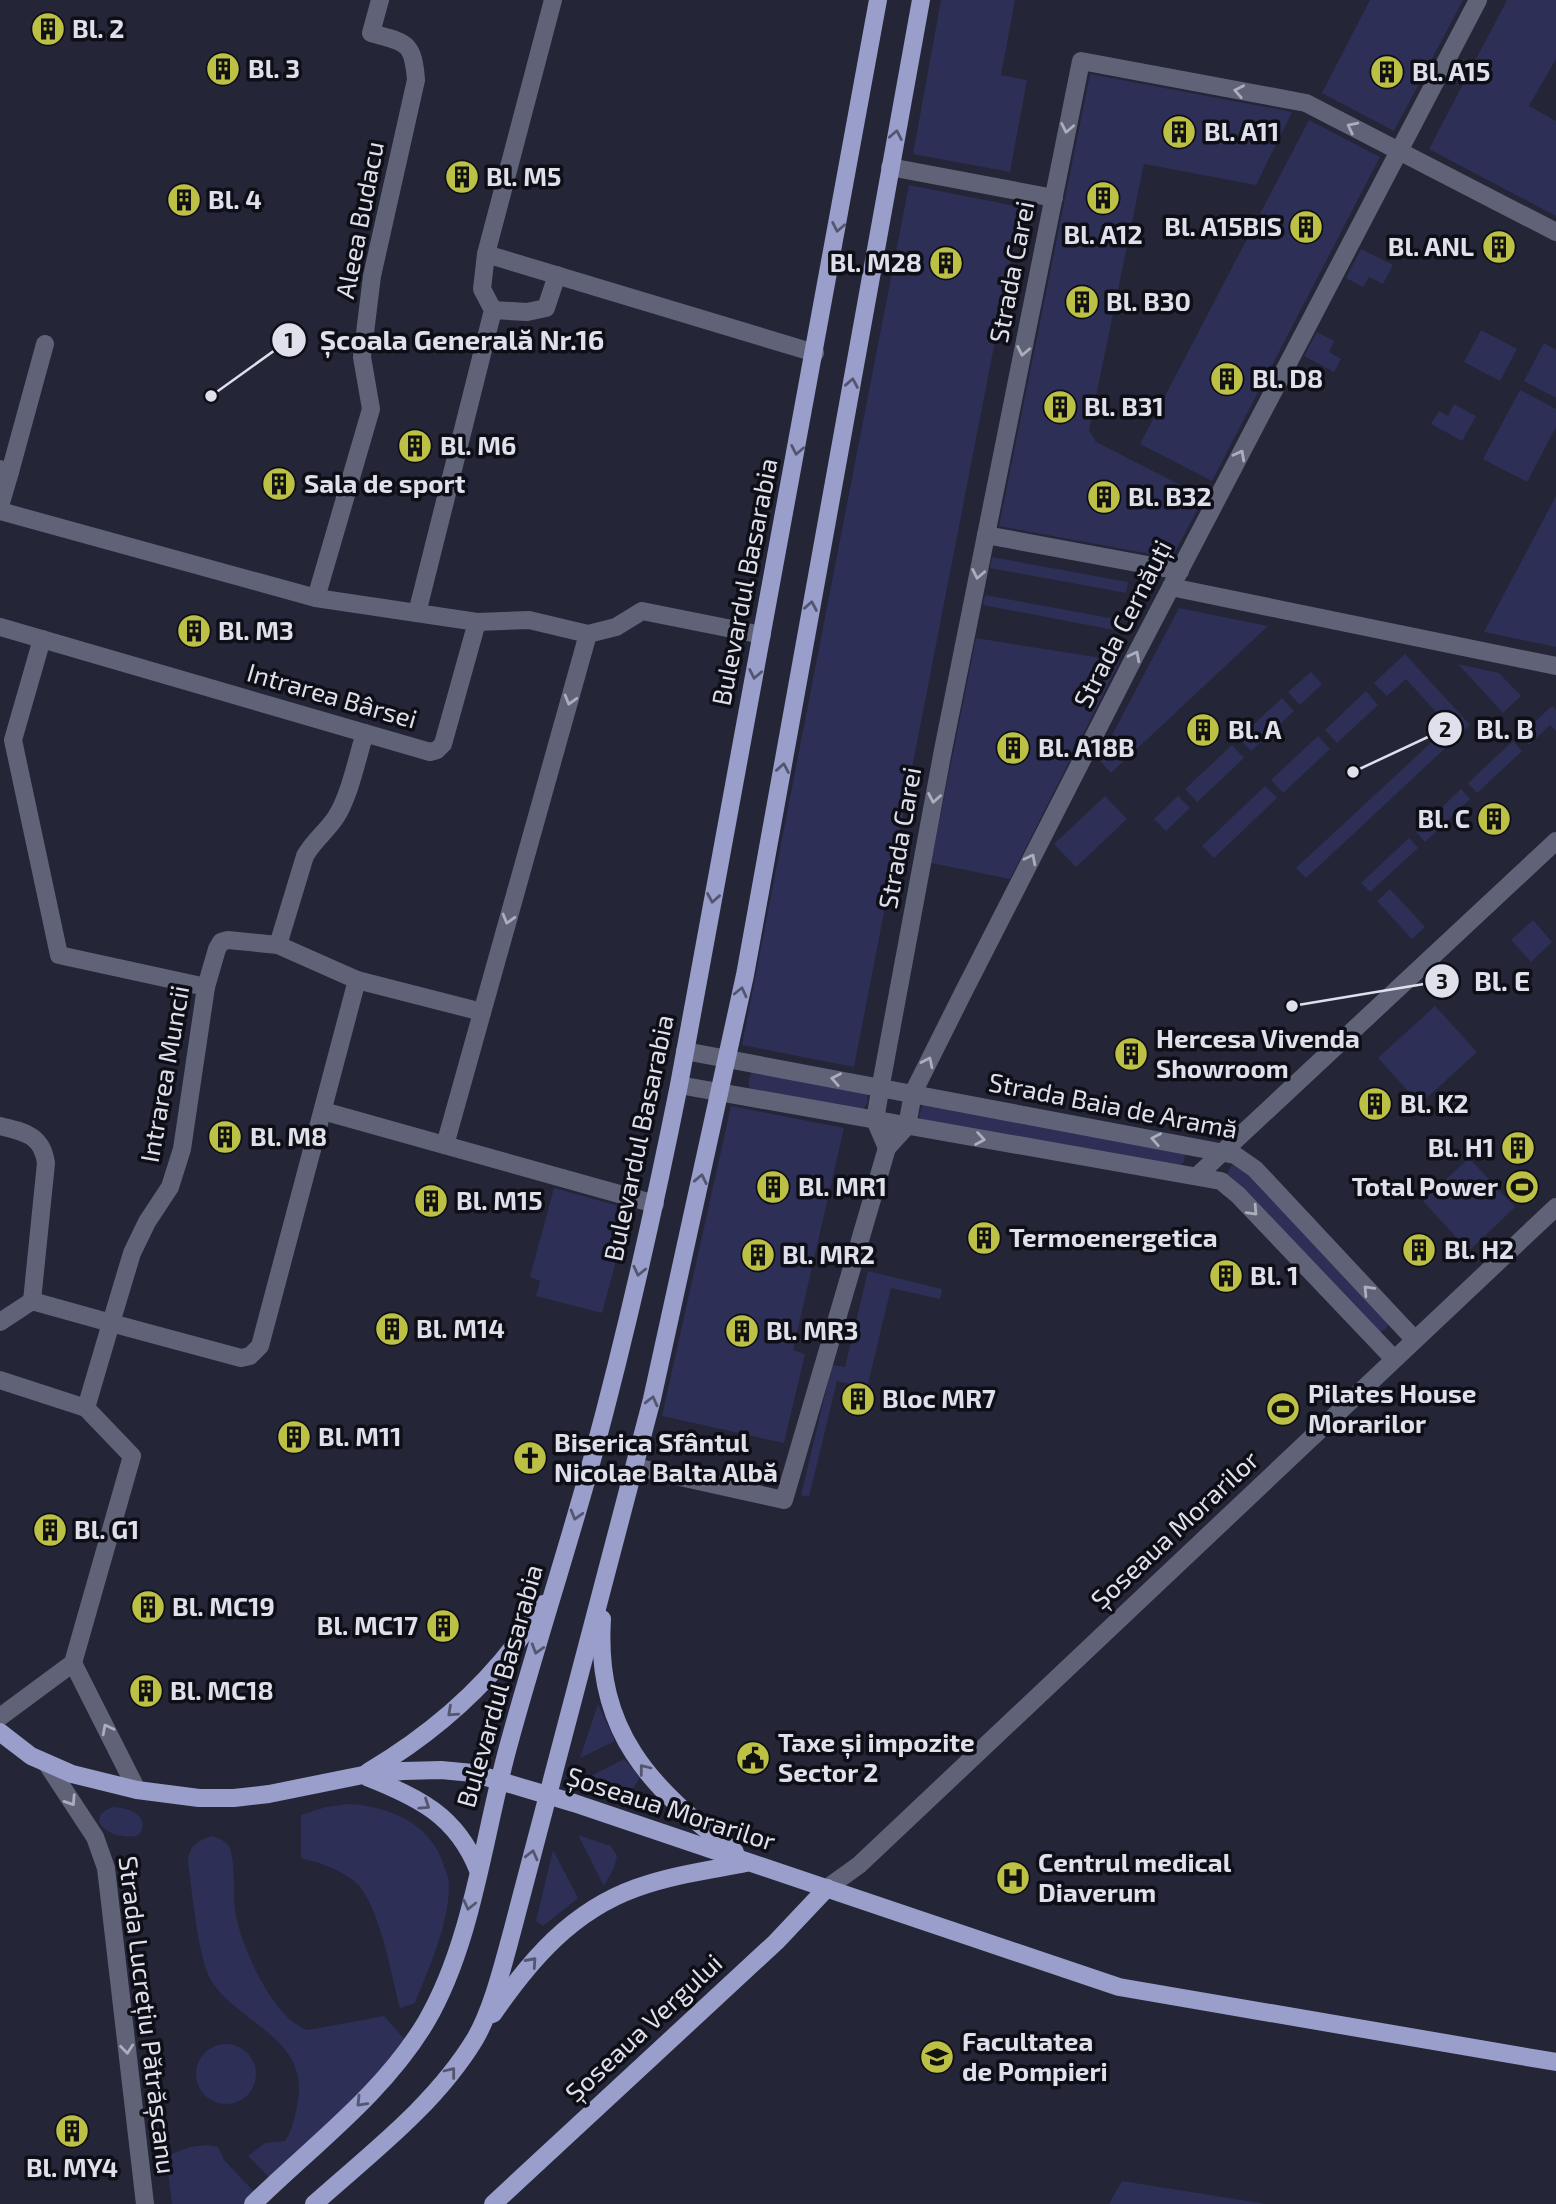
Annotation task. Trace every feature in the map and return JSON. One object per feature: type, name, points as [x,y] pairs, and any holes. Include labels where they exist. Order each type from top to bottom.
[{"type":"main road","name":"Bulevardul Basarabia","points":[[253,2204],[352,2111],[394,2066],[426,2020],[446,1981],[462,1936],[499,1780],[610,1393],[655,1204],[815,353],[878,0]]},
{"type":"main road","points":[[477,2037],[497,1985],[603,1593],[652,1399],[720,1092],[779,794],[921,0]]},
{"type":"main road","points":[[363,1775],[419,1740],[468,1698],[521,1638],[556,1583]]},
{"type":"main road","points":[[603,1593],[604,1677],[609,1700],[626,1741],[644,1769],[667,1796],[749,1863]]},
{"type":"main road","name":"Strada Lucrețiu Pătrășcanu","points":[[1,1730],[25,1752],[47,1764],[87,1779],[137,1790],[199,1798],[234,1798],[312,1787],[363,1775],[403,1771],[473,1773],[499,1780]]},
{"type":"main road","points":[[363,1775],[412,1797],[449,1823],[470,1852],[478,1870]]},
{"type":"main road","name":"Șoseaua Morarilor","points":[[499,1780],[1119,1987],[1556,2062]]},
{"type":"main road","points":[[314,2204],[437,2091],[524,1971],[567,1926],[594,1907],[638,1887],[749,1863]]},
{"type":"main road","name":"Șoseaua Vergului","points":[[493,2204],[776,1942],[827,1888]]},
{"type":"street","name":"Aleea Budacu","points":[[316,598],[371,409],[362,357],[372,276],[416,80],[414,57],[402,42],[371,33],[380,0]]},
{"type":"street","points":[[417,613],[493,310],[482,289],[486,254],[553,0]]},
{"type":"street","name":"Strada Cernăuți","points":[[907,1126],[913,1093],[1175,579],[1478,0]]},
{"type":"street","name":"Strada Carei","points":[[875,1120],[986,535],[1080,61],[1306,103],[1399,151]]},
{"type":"street","points":[[1399,151],[1556,232]]},
{"type":"street","points":[[890,167],[1054,198]]},
{"type":"street","points":[[486,254],[815,353]]},
{"type":"street","points":[[493,310],[527,312],[546,308],[557,275]]},
{"type":"street","points":[[45,344],[5,470],[0,508],[316,598],[477,622],[529,621],[588,634],[616,626],[642,611],[762,635]]},
{"type":"street","points":[[986,535],[1155,566],[1193,592],[1556,666]]},
{"type":"street","name":"Intrarea Bârsei","points":[[0,627],[430,752],[443,744],[477,622]]},
{"type":"street","points":[[445,1145],[588,634]]},
{"type":"street","points":[[42,639],[7,742],[59,955],[206,987]]},
{"type":"street","points":[[278,945],[305,856],[342,807],[365,733]]},
{"type":"street","points":[[1197,1177],[1556,841]]},
{"type":"street","name":"Intrarea Muncii","points":[[86,1408],[139,1236],[170,1187],[176,1172],[206,987],[221,942],[228,940],[278,945],[357,980],[482,1012]]},
{"type":"street","points":[[0,1322],[32,1301],[235,1357],[250,1356],[256,1352],[260,1346],[357,980]]},
{"type":"street","name":"Strada Baia de Aramă","points":[[685,1051],[1235,1155],[1255,1169],[1415,1340]]},
{"type":"street","name":"Strada Baia de Aramă","points":[[679,1085],[1221,1181],[1229,1186],[1394,1359]]},
{"type":"street","points":[[323,1111],[655,1204]]},
{"type":"street","points":[[875,1120],[887,1148]]},
{"type":"street","points":[[0,1126],[30,1136],[39,1142],[47,1163],[32,1301]]},
{"type":"street","points":[[635,1467],[783,1500],[887,1148],[907,1126]]},
{"type":"street","name":"Șoseaua Morarilor","points":[[827,1888],[869,1855],[1556,1207]]},
{"type":"street","points":[[0,1380],[86,1408],[132,1456],[73,1662],[1,1730]]},
{"type":"street","points":[[73,1662],[137,1790]]},
{"type":"street","name":"Strada Lucrețiu Pătrășcanu","points":[[47,1764],[95,1837],[106,1868],[145,2204]]},
{"type":"shaded area","points":[[941,0],[1015,0],[1001,75],[1027,80],[1010,172],[913,154]]},
{"type":"shaded area","points":[[1370,0],[1463,0],[1394,131],[1322,93]]},
{"type":"shaded area","points":[[1507,0],[1556,0],[1556,59],[1529,106],[1556,121],[1556,216],[1429,149]]},
{"type":"shaded area","points":[[1090,74],[1292,112],[1256,185],[1144,164],[1089,430],[1096,442],[1204,497],[1172,558],[999,526]]},
{"type":"shaded area","points":[[1309,120],[1380,157],[1212,481],[1140,444]]},
{"type":"shaded area","points":[[909,185],[1021,207],[854,1067],[742,1045]]},
{"type":"shaded area","points":[[1361,249],[1393,265],[1383,284],[1369,277],[1363,287],[1346,278]]},
{"type":"shaded area","points":[[1481,330],[1517,349],[1500,381],[1464,362]]},
{"type":"shaded area","points":[[1317,332],[1334,341],[1329,352],[1341,359],[1334,372],[1304,356]]},
{"type":"shaded area","points":[[1544,343],[1556,350],[1556,398],[1524,381]]},
{"type":"shaded area","points":[[1520,390],[1556,409],[1556,427],[1527,482],[1483,459]]},
{"type":"shaded area","points":[[1454,404],[1476,416],[1462,441],[1431,424],[1439,411],[1448,416]]},
{"type":"shaded area","points":[[1556,496],[1556,647],[1484,632]]},
{"type":"shaded area","points":[[992,557],[1128,582],[1126,593],[990,568]]},
{"type":"shaded area","points":[[985,595],[1121,620],[1119,631],[983,605]]},
{"type":"shaded area","points":[[1179,608],[1268,626],[1111,773],[1099,760]]},
{"type":"shaded area","points":[[976,638],[1120,661],[1010,879],[931,863]]},
{"type":"shaded area","points":[[1405,654],[1470,725],[1306,878],[1296,868],[1449,726],[1406,679],[1387,696],[1374,683]]},
{"type":"shaded area","points":[[1458,664],[1499,673],[1521,696],[1503,713]]},
{"type":"shaded area","points":[[1311,672],[1322,684],[1300,705],[1288,692]]},
{"type":"shaded area","points":[[1366,691],[1378,705],[1337,743],[1325,730]]},
{"type":"shaded area","points":[[1282,698],[1294,711],[1251,751],[1239,738]]},
{"type":"shaded area","points":[[1552,706],[1556,710],[1556,731],[1550,725],[1529,745],[1520,735]]},
{"type":"shaded area","points":[[1318,736],[1330,749],[1283,793],[1271,780]]},
{"type":"shaded area","points":[[1513,741],[1522,751],[1477,793],[1468,783]]},
{"type":"shaded area","points":[[1232,745],[1244,758],[1197,802],[1185,789]]},
{"type":"shaded area","points":[[1265,786],[1277,798],[1214,858],[1202,846]]},
{"type":"shaded area","points":[[1461,789],[1470,799],[1425,842],[1416,832]]},
{"type":"shaded area","points":[[1105,796],[1127,819],[1076,867],[1054,844]]},
{"type":"shaded area","points":[[1178,796],[1190,808],[1166,831],[1154,819]]},
{"type":"shaded area","points":[[1409,838],[1418,848],[1370,892],[1361,883]]},
{"type":"shaded area","points":[[1390,889],[1425,927],[1412,939],[1377,901]]},
{"type":"shaded area","points":[[1533,920],[1552,942],[1531,962],[1511,940]]},
{"type":"shaded area","points":[[1435,1006],[1477,1052],[1420,1104],[1378,1058]]},
{"type":"shaded area","points":[[753,1071],[866,1092],[866,1106],[862,1110],[750,1089],[749,1080]]},
{"type":"shaded area","points":[[924,1103],[1185,1154],[1184,1162],[1179,1166],[922,1121],[919,1115]]},
{"type":"shaded area","points":[[731,1106],[844,1128],[793,1350],[805,1354],[784,1443],[662,1416]]},
{"type":"shaded area","points":[[1469,1158],[1515,1207],[1469,1251],[1423,1201]]},
{"type":"shaded area","points":[[1240,1162],[1389,1321],[1385,1330],[1376,1333],[1227,1175],[1231,1166]]},
{"type":"shaded area","points":[[554,1188],[630,1209],[602,1313],[536,1296],[540,1281],[530,1277]]},
{"type":"shaded area","points":[[868,1271],[942,1289],[940,1299],[891,1288],[867,1388],[837,1381],[809,1497],[801,1495],[832,1365],[845,1367]]},
{"type":"shaded area","points":[[598,1704],[615,1741],[580,1758]]},
{"type":"shaded area","points":[[624,1759],[640,1777],[632,1790],[591,1776]]},
{"type":"shaded area","points":[[349,1804],[378,1808],[418,1827],[437,1849],[448,1879],[446,1915],[432,1959],[415,2003],[400,2008],[378,1922],[363,1892],[343,1873],[301,1858],[301,1815],[326,1807]]},
{"type":"shaded area","points":[[113,1807],[132,1811],[141,1818],[142,1828],[139,1835],[120,1836],[104,1828],[99,1818],[103,1812]]},
{"type":"shaded area","points":[[578,1835],[611,1846],[617,1856],[604,1886]]},
{"type":"shaded area","points":[[212,1836],[224,1841],[230,1849],[239,1930],[252,1964],[283,2013],[295,2024],[308,2030],[384,2016],[406,2041],[382,2072],[271,2179],[248,2156],[265,2143],[285,2141],[296,2112],[298,2080],[293,2062],[283,2047],[224,1997],[207,1972],[199,1942],[188,1862],[190,1851],[195,1844]]},
{"type":"shaded area","points":[[553,1850],[578,1898],[543,1926],[536,1921]]},
{"type":"shaded area","points":[[226,2044],[247,2053],[256,2074],[247,2095],[226,2104],[205,2095],[196,2074],[205,2053]]},
{"type":"shaded area","points":[[190,2147],[218,2147],[224,2160],[256,2194],[245,2204],[172,2204],[166,2156]]},
{"type":"shaded area","points":[[1122,2181],[1266,2204],[1109,2204]]},
{"type":"place","name":"Bl. 2","points":[[48,29]]},
{"type":"place","name":"Bl. 3","points":[[223,69]]},
{"type":"place","name":"Bl. A15","points":[[1387,72]]},
{"type":"place","name":"Bl. A11","points":[[1179,132]]},
{"type":"place","name":"Bl. M5","points":[[462,177]]},
{"type":"place","name":"Bl. A12","points":[[1103,198]]},
{"type":"place","name":"Bl. 4","points":[[184,200]]},
{"type":"place","name":"Bl. A15BIS","points":[[1306,227]]},
{"type":"place","name":"Bl. ANL","points":[[1499,247]]},
{"type":"place","name":"Bl. M28","points":[[946,263]]},
{"type":"place","name":"Bl. B30","points":[[1082,302]]},
{"type":"place","name":"Bl. D8","points":[[1227,379]]},
{"type":"place","name":"Școala Generală Nr.16","points":[[211,396]]},
{"type":"place","name":"Bl. B31","points":[[1060,407]]},
{"type":"place","name":"Bl. M6","points":[[415,446]]},
{"type":"place","name":"Sala de sport","points":[[279,484]]},
{"type":"place","name":"Bl. B32","points":[[1104,497]]},
{"type":"place","name":"Bl. M3","points":[[194,631]]},
{"type":"place","name":"Bl. A","points":[[1203,730]]},
{"type":"place","name":"Bl. A18B","points":[[1013,748]]},
{"type":"place","name":"Bl. B","points":[[1353,772]]},
{"type":"place","name":"Bl. C","points":[[1494,819]]},
{"type":"place","name":"Bl. E","points":[[1292,1006]]},
{"type":"place","name":"Hercesa Vivenda Showroom","points":[[1131,1054]]},
{"type":"place","name":"Bl. K2","points":[[1375,1104]]},
{"type":"place","name":"Bl. M8","points":[[225,1137]]},
{"type":"place","name":"Bl. H1","points":[[1518,1148]]},
{"type":"place","name":"Bl. MR1","points":[[773,1187]]},
{"type":"place","name":"Total Power","points":[[1522,1187]]},
{"type":"place","name":"Bl. M15","points":[[431,1201]]},
{"type":"place","name":"Termoenergetica","points":[[984,1238]]},
{"type":"place","name":"Bl. H2","points":[[1419,1250]]},
{"type":"place","name":"Bl. MR2","points":[[758,1255]]},
{"type":"place","name":"Bl. 1","points":[[1226,1276]]},
{"type":"place","name":"Bl. M14","points":[[392,1329]]},
{"type":"place","name":"Bl. MR3","points":[[742,1331]]},
{"type":"place","name":"Bloc MR7","points":[[858,1399]]},
{"type":"place","name":"Pilates House Morarilor","points":[[1283,1409]]},
{"type":"place","name":"Bl. M11","points":[[294,1437]]},
{"type":"place","name":"Biserica Sfântul Nicolae Balta Albă","points":[[530,1458]]},
{"type":"place","name":"Bl. G1","points":[[50,1530]]},
{"type":"place","name":"Bl. MC19","points":[[148,1607]]},
{"type":"place","name":"Bl. MC17","points":[[443,1626]]},
{"type":"place","name":"Bl. MC18","points":[[146,1691]]},
{"type":"place","name":"Taxe și impozite Sector 2","points":[[753,1758]]},
{"type":"place","name":"Centrul medical Diaverum","points":[[1013,1878]]},
{"type":"place","name":"Facultatea de Pompieri","points":[[937,2057]]},
{"type":"place","name":"Bl. MY4","points":[[72,2131]]}]
